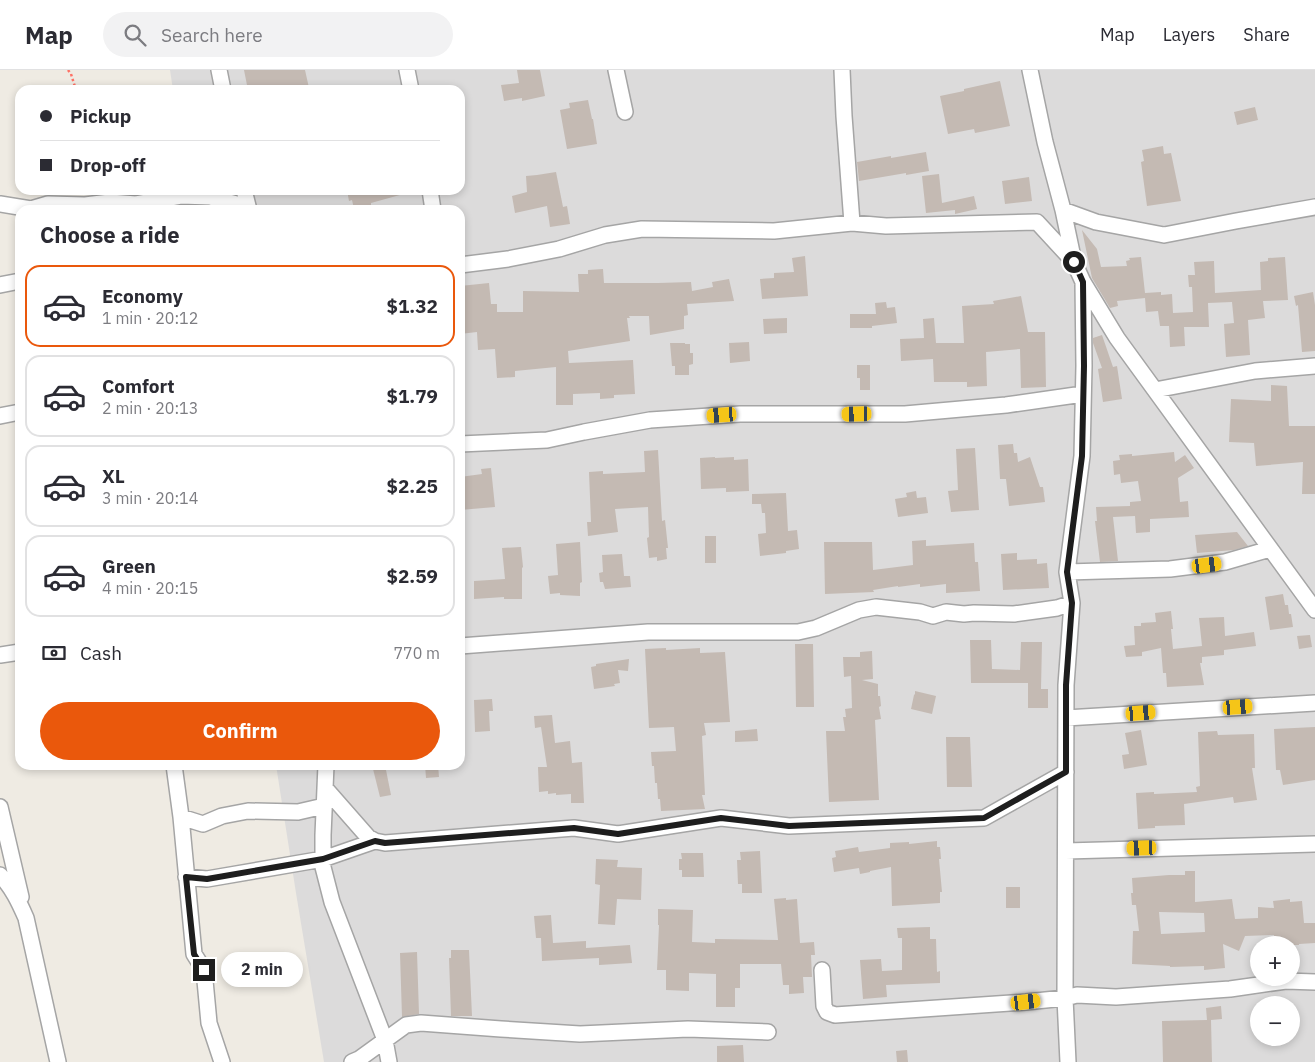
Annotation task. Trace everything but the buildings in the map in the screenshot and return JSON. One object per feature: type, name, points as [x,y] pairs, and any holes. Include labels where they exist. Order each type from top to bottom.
[{"type":"street","points":[[219,70],[222,85]]},
{"type":"street","points":[[407,70],[411,85]]},
{"type":"street","points":[[616,70],[626,112]]},
{"type":"street","points":[[842,70],[852,223]]},
{"type":"street","points":[[1030,70],[1044,142],[1063,210],[1074,262],[1083,282],[1117,338],[1315,610]]},
{"type":"street","points":[[45,205],[85,205],[110,202],[136,204],[181,196],[210,196],[237,205]]},
{"type":"street","points":[[0,204],[15,206]]},
{"type":"street","points":[[1063,210],[1096,222],[1164,235],[1315,207]]},
{"type":"street","points":[[465,264],[508,259],[559,249],[605,235],[642,229],[774,231],[852,223],[886,226],[1037,222],[1074,262]]},
{"type":"street","points":[[0,285],[15,282]]},
{"type":"street","points":[[1068,1062],[1065,998],[1066,685],[1072,603],[1067,572],[1082,456],[1083,282]]},
{"type":"street","points":[[1155,390],[1255,371],[1315,366]]},
{"type":"street","points":[[465,444],[547,440],[650,420],[740,414],[905,414],[1006,405],[1083,394]]},
{"type":"street","points":[[0,416],[15,413]]},
{"type":"street","points":[[1067,572],[1170,569],[1225,562],[1270,549]]},
{"type":"street","points":[[465,646],[648,632],[798,632],[816,628],[860,610],[876,607],[920,612],[934,616],[946,612],[1014,614],[1057,608],[1072,603]]},
{"type":"street","points":[[0,655],[15,653]]},
{"type":"street","points":[[1066,718],[1315,703]]},
{"type":"street","points":[[175,770],[194,954],[204,970],[209,1023],[222,1062]]},
{"type":"street","points":[[326,770],[323,867],[332,902],[385,1040],[389,1062]]},
{"type":"street","points":[[325,788],[368,837],[385,843],[574,828],[618,834],[721,818],[789,826],[984,818],[1066,772]]},
{"type":"street","points":[[181,817],[203,824],[222,816],[248,810],[298,812],[324,806]]},
{"type":"street","points":[[0,807],[58,1062]]},
{"type":"street","points":[[186,877],[207,879],[323,859],[375,841]]},
{"type":"street","points":[[1066,851],[1315,844]]},
{"type":"street","points":[[0,875],[18,899],[26,918]]},
{"type":"street","points":[[822,970],[824,1006],[827,1012],[835,1015],[1065,998],[1077,995],[1116,997],[1230,989],[1286,981],[1315,982]]},
{"type":"street","points":[[352,1062],[406,1025],[421,1023],[580,1034],[688,1029],[768,1032]]},
{"type":"path","points":[[68,70],[74,85]]},
{"type":"shaded area","points":[[170,70],[1315,70],[1315,1062],[324,1062],[277,770],[465,770],[465,205],[190,205],[189,195],[465,195],[465,85],[172,85]]},
{"type":"route","points":[[204,970],[194,954],[186,877],[207,879],[323,859],[375,841],[385,843],[574,828],[618,834],[721,818],[789,826],[984,818],[1066,772],[1066,685],[1072,603],[1067,572],[1082,456],[1084,366],[1083,282],[1074,262]]}]
